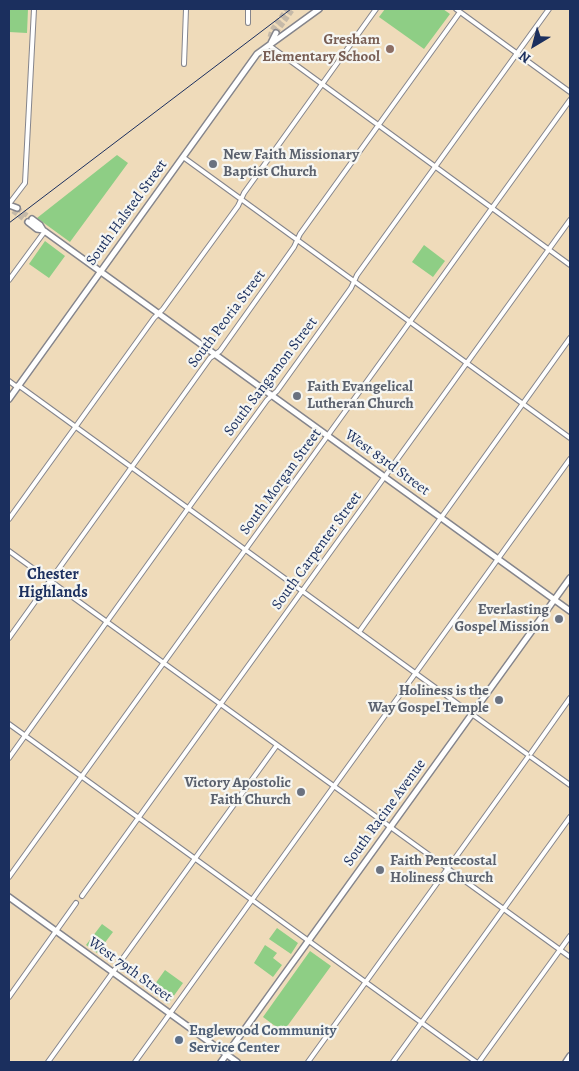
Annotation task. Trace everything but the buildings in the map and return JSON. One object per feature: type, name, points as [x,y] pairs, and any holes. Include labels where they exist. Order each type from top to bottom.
[{"type":"street","points":[[15,210],[13,206],[9,205],[24,183],[34,9]]},
{"type":"street","points":[[184,64],[186,9]]},
{"type":"street","points":[[248,9],[248,23]]},
{"type":"street","points":[[270,46],[319,9]]},
{"type":"street","points":[[9,519],[148,326],[164,309],[180,287],[238,206],[244,193],[376,9]]},
{"type":"street","points":[[456,9],[570,92]]},
{"type":"street","name":"South Sangamon Street","points":[[9,758],[188,508],[267,400],[277,391],[351,288],[357,275],[549,9]]},
{"type":"street","name":"South Peoria Street","points":[[9,638],[210,358],[220,350],[232,335],[294,247],[300,234],[460,12]]},
{"type":"street","name":"South Halsted Street","points":[[9,399],[257,54],[270,46],[276,33]]},
{"type":"street","points":[[270,37],[270,46]]},
{"type":"street","points":[[270,46],[570,265]]},
{"type":"street","name":"South Morgan Street","points":[[9,877],[570,100]]},
{"type":"street","points":[[183,157],[570,438]]},
{"type":"street","name":"South Carpenter Street","points":[[82,896],[570,220]]},
{"type":"street","name":"West 83rd Street","points":[[30,221],[40,225],[44,230],[570,611]]},
{"type":"street","points":[[9,280],[44,230]]},
{"type":"street","points":[[359,632],[570,338]]},
{"type":"street","points":[[9,381],[132,467],[570,785]]},
{"type":"street","points":[[135,1062],[570,459]]},
{"type":"street","points":[[9,551],[570,958]]},
{"type":"street","name":"South Racine Avenue","points":[[221,1062],[570,578]]},
{"type":"street","points":[[308,1062],[570,698]]},
{"type":"street","points":[[9,724],[478,1062],[570,936]]},
{"type":"street","points":[[48,1062],[277,745]]},
{"type":"street","points":[[393,1062],[570,817]]},
{"type":"street","name":"West 79th Street","points":[[9,897],[237,1062]]},
{"type":"street","points":[[9,997],[76,903]]},
{"type":"street","points":[[566,1062],[570,1056]]},
{"type":"green space","points":[[9,9],[28,9],[27,33],[9,32]]},
{"type":"green space","points":[[385,9],[443,9],[450,14],[424,49],[379,17]]},
{"type":"green space","points":[[117,155],[128,163],[70,242],[37,218]]},
{"type":"green space","points":[[45,241],[65,256],[49,278],[29,264]]},
{"type":"green space","points":[[424,245],[445,261],[433,277],[412,262]]},
{"type":"green space","points":[[102,924],[113,932],[97,953],[86,945]]},
{"type":"green space","points":[[277,928],[298,943],[291,954],[269,939]]},
{"type":"green space","points":[[265,945],[277,953],[273,958],[282,965],[273,977],[254,963]]},
{"type":"green space","points":[[310,951],[331,966],[283,1032],[263,1017]]},
{"type":"green space","points":[[165,970],[183,983],[168,1004],[150,991]]},
{"type":"tunnel","points":[[270,37],[272,30],[287,9]]},
{"type":"tunnel","points":[[276,33],[293,9]]},
{"type":"tunnel","points":[[17,208],[32,219]]},
{"type":"tunnel","points":[[13,211],[28,222]]},
{"type":"railway","points":[[9,223],[291,9]]},
{"type":"place","name":"Gresham Elementary School","points":[[390,49]]},
{"type":"place","name":"New Faith Missionary Baptist Church","points":[[213,164]]},
{"type":"place","name":"Faith Evangelical Lutheran Church","points":[[297,396]]},
{"type":"place","name":"Everlasting Gospel Mission","points":[[559,619]]},
{"type":"place","name":"Holiness is the Way Gospel Temple","points":[[499,700]]},
{"type":"place","name":"Victory Apostolic Faith Church","points":[[301,792]]},
{"type":"place","name":"Faith Pentecostal Holiness Church","points":[[380,870]]},
{"type":"place","name":"Englewood Community Service Center","points":[[179,1040]]},
{"type":"district","name":"Chester Highlands","points":[[53,584]]}]
